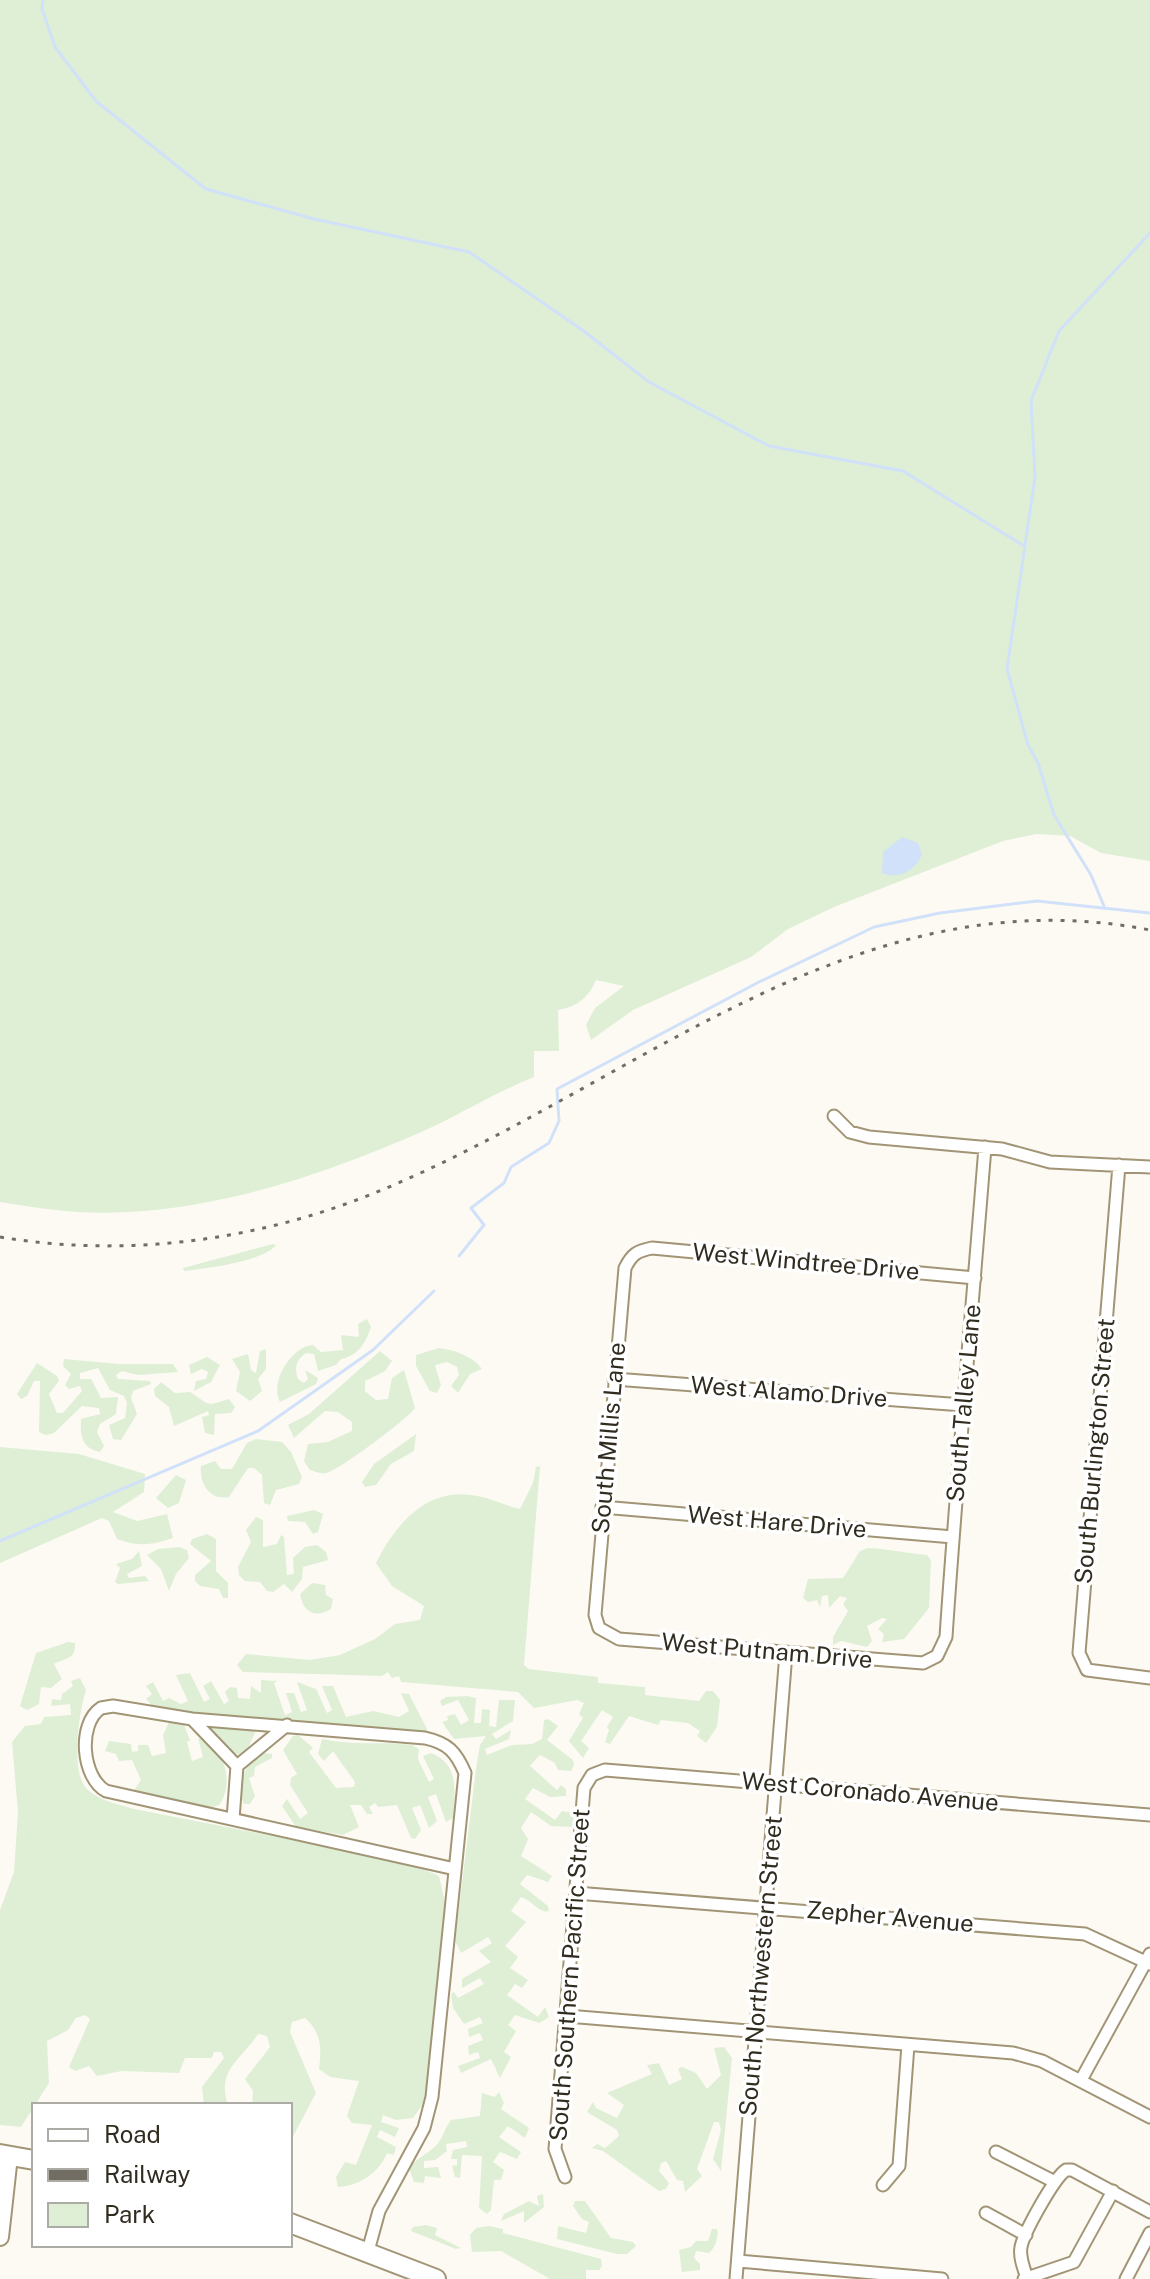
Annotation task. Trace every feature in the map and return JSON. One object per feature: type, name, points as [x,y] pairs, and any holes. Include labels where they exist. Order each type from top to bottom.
[{"type":"main road","points":[[5,2155],[32,2160]]},
{"type":"main road","points":[[292,2224],[436,2279]]},
{"type":"street","points":[[834,1116],[850,1132],[869,1137],[985,1147],[1050,1162],[1150,1167]]},
{"type":"street","name":"South Talley Lane","points":[[937,1656],[946,1637],[985,1147]]},
{"type":"street","name":"South Burlington Street","points":[[1119,1165],[1079,1653],[1087,1670],[1096,1674],[1150,1678]]},
{"type":"street","name":"West Windtree Drive","points":[[637,1252],[652,1248],[975,1278]]},
{"type":"street","name":"South Millis Lane","points":[[599,1628],[595,1615],[602,1507],[625,1268],[637,1252]]},
{"type":"street","name":"West Alamo Drive","points":[[614,1379],[963,1405]]},
{"type":"street","name":"West Hare Drive","points":[[602,1507],[953,1537]]},
{"type":"street","name":"West Putnam Drive","points":[[599,1628],[619,1639],[786,1653],[923,1663],[937,1656]]},
{"type":"street","name":"South Northwestern Street","points":[[736,2279],[786,1653]]},
{"type":"street","points":[[368,2251],[379,2211],[424,2128],[432,2097],[465,1773],[450,1747],[425,1738],[192,1719],[113,1706],[101,1708],[90,1720],[87,1748],[92,1780],[110,1792],[455,1869]]},
{"type":"street","points":[[192,1719],[237,1766]]},
{"type":"street","points":[[233,1819],[237,1766],[287,1725]]},
{"type":"street","name":"West Coronado Avenue","points":[[592,1775],[605,1770],[1150,1815]]},
{"type":"street","name":"South Southern Pacific Street","points":[[565,2177],[555,2149],[584,1788],[592,1775]]},
{"type":"street","name":"Zepher Avenue","points":[[576,1893],[1085,1934],[1149,1960]]},
{"type":"street","points":[[1081,2080],[1149,1960]]},
{"type":"street","points":[[567,2016],[1027,2056],[1081,2080],[1150,2117]]},
{"type":"street","points":[[883,2185],[899,2166],[908,2045]]},
{"type":"street","points":[[996,2152],[1055,2182]]},
{"type":"street","points":[[0,2237],[5,2155]]},
{"type":"street","points":[[1113,2191],[1074,2262],[1026,2279],[1021,2254],[1026,2235],[1061,2173],[1072,2170],[1113,2191],[1150,2212]]},
{"type":"street","points":[[986,2213],[1026,2235]]},
{"type":"street","points":[[1126,2279],[1150,2233]]},
{"type":"street","points":[[738,2261],[942,2279]]},
{"type":"street","points":[[783,2279],[784,2265]]},
{"type":"green space","points":[[0,0],[1150,0],[1150,861],[1101,853],[1070,836],[1036,834],[1003,841],[834,907],[788,929],[751,957],[633,1010],[591,1040],[586,1025],[595,1008],[624,986],[596,980],[582,1000],[558,1010],[559,1051],[534,1051],[534,1077],[419,1133],[349,1162],[276,1186],[202,1203],[127,1212],[63,1211],[0,1202]]},
{"type":"green space","points":[[276,1245],[269,1251],[247,1260],[184,1271],[183,1268]]},
{"type":"green space","points":[[367,1319],[371,1327],[364,1344],[336,1365],[318,1371],[314,1354],[306,1353],[300,1358],[296,1371],[298,1379],[304,1383],[308,1379],[305,1370],[318,1378],[316,1384],[280,1402],[277,1394],[280,1375],[290,1358],[313,1345],[321,1352],[343,1350],[341,1335],[359,1337],[358,1324]]},
{"type":"green space","points":[[439,1348],[463,1354],[482,1369],[470,1374],[458,1393],[451,1386],[459,1375],[457,1367],[447,1362],[435,1365],[441,1385],[437,1393],[430,1391],[416,1366],[416,1355]]},
{"type":"green space","points":[[266,1349],[266,1369],[258,1379],[262,1391],[250,1401],[236,1391],[240,1372],[232,1359],[248,1354],[251,1370],[256,1373],[260,1351]]},
{"type":"green space","points":[[380,1351],[392,1361],[385,1371],[365,1381],[365,1391],[376,1400],[388,1399],[392,1378],[404,1370],[415,1408],[388,1432],[336,1469],[324,1473],[310,1470],[304,1461],[308,1444],[328,1442],[352,1431],[352,1422],[338,1412],[325,1411],[294,1438],[288,1425],[309,1414]]},
{"type":"green space","points":[[207,1357],[220,1365],[211,1382],[194,1391],[196,1381],[206,1379],[208,1372],[202,1369],[191,1374],[189,1365]]},
{"type":"green space","points":[[64,1359],[119,1364],[173,1364],[178,1372],[138,1375],[122,1371],[116,1375],[118,1379],[150,1381],[151,1384],[133,1391],[131,1398],[137,1414],[121,1440],[113,1439],[109,1425],[125,1418],[127,1403],[124,1396],[110,1390],[98,1368],[80,1373],[80,1379],[91,1379],[101,1398],[118,1397],[116,1414],[100,1424],[97,1432],[104,1446],[100,1452],[86,1444],[81,1425],[81,1419],[100,1414],[99,1408],[82,1406],[54,1433],[46,1435],[39,1432],[40,1381],[34,1381],[27,1396],[21,1399],[17,1394],[37,1363],[57,1376],[59,1381],[49,1394],[57,1413],[63,1413],[82,1391],[80,1386],[69,1389],[65,1385],[71,1374],[63,1366]]},
{"type":"green space","points":[[161,1382],[175,1393],[190,1392],[211,1404],[229,1399],[235,1407],[231,1413],[215,1414],[214,1435],[205,1433],[202,1417],[209,1415],[208,1411],[174,1426],[169,1407],[155,1396],[154,1389]]},
{"type":"green space","points":[[416,1434],[414,1451],[391,1464],[376,1485],[365,1487],[362,1482],[374,1464]]},
{"type":"green space","points":[[256,1439],[282,1442],[291,1452],[302,1477],[299,1484],[276,1490],[270,1505],[264,1503],[262,1475],[254,1468],[248,1468],[229,1497],[212,1494],[204,1485],[201,1466],[215,1461],[221,1469],[232,1469],[247,1443]]},
{"type":"green space","points":[[0,1447],[79,1454],[145,1474],[144,1492],[113,1512],[137,1521],[167,1514],[173,1538],[145,1544],[125,1542],[117,1539],[109,1521],[102,1518],[0,1563]]},
{"type":"green space","points":[[540,1466],[524,1665],[529,1669],[598,1677],[598,1683],[645,1687],[645,1695],[699,1701],[706,1691],[713,1691],[720,1700],[717,1727],[706,1743],[697,1736],[700,1731],[688,1723],[661,1720],[658,1725],[629,1716],[610,1744],[605,1742],[607,1727],[613,1717],[602,1710],[581,1741],[589,1748],[583,1758],[569,1741],[583,1718],[579,1714],[584,1703],[577,1700],[534,1708],[518,1692],[401,1682],[399,1676],[392,1678],[388,1672],[382,1676],[243,1672],[237,1665],[246,1654],[310,1660],[340,1655],[375,1639],[395,1624],[420,1620],[424,1606],[392,1586],[376,1563],[392,1536],[425,1504],[454,1494],[484,1497],[520,1509],[533,1483],[536,1467]]},
{"type":"green space","points":[[176,1475],[186,1480],[179,1503],[168,1508],[156,1498]]},
{"type":"green space","points":[[314,1510],[323,1514],[318,1532],[313,1534],[305,1522],[288,1521],[287,1516]]},
{"type":"green space","points":[[256,1517],[263,1520],[263,1547],[277,1544],[281,1535],[284,1537],[287,1575],[294,1574],[293,1558],[305,1547],[317,1545],[326,1552],[328,1560],[303,1567],[302,1579],[292,1592],[284,1584],[273,1592],[267,1591],[260,1582],[245,1581],[239,1575],[238,1567],[251,1542],[246,1530]]},
{"type":"green space","points":[[207,1534],[216,1539],[216,1571],[228,1583],[228,1598],[223,1598],[219,1589],[200,1586],[195,1581],[195,1575],[211,1561],[190,1544],[192,1539]]},
{"type":"green space","points":[[179,1547],[187,1550],[189,1558],[176,1574],[169,1591],[161,1569],[147,1555],[158,1549]]},
{"type":"green space","points":[[868,1548],[927,1555],[931,1560],[929,1608],[904,1639],[882,1642],[884,1634],[878,1629],[887,1619],[882,1618],[867,1626],[872,1641],[867,1647],[841,1641],[833,1645],[833,1637],[848,1611],[843,1604],[847,1598],[840,1596],[829,1608],[828,1595],[822,1596],[820,1607],[817,1600],[808,1602],[803,1598],[808,1579],[843,1578],[860,1551]]},
{"type":"green space","points":[[139,1551],[142,1566],[127,1574],[129,1578],[145,1576],[149,1581],[115,1582],[120,1568],[116,1564],[132,1559]]},
{"type":"green space","points":[[312,1583],[325,1585],[326,1595],[333,1599],[331,1609],[315,1613],[304,1605],[300,1594]]},
{"type":"green space","points":[[68,1642],[75,1643],[74,1653],[54,1664],[62,1679],[51,1688],[41,1687],[39,1704],[27,1710],[20,1706],[36,1653]]},
{"type":"green space","points":[[190,1673],[204,1702],[210,1699],[203,1686],[211,1681],[224,1704],[229,1701],[225,1692],[230,1687],[237,1688],[238,1698],[250,1699],[251,1686],[261,1693],[261,1680],[278,1681],[274,1683],[285,1715],[292,1712],[286,1693],[294,1693],[301,1712],[307,1710],[297,1682],[316,1689],[327,1713],[332,1710],[322,1686],[333,1686],[346,1717],[373,1711],[399,1717],[409,1711],[401,1693],[409,1694],[427,1729],[424,1737],[187,1713],[155,1709],[146,1699],[152,1694],[146,1686],[153,1682],[163,1701],[169,1698],[181,1704],[188,1701],[176,1675]]},
{"type":"green space","points":[[80,1678],[86,1690],[77,1756],[82,1781],[97,1796],[134,1809],[407,1862],[439,1876],[446,1907],[426,2100],[413,2118],[396,2120],[383,2115],[381,2122],[399,2128],[395,2137],[380,2130],[377,2137],[396,2147],[394,2155],[387,2153],[379,2167],[361,2181],[338,2187],[336,2177],[345,2162],[356,2165],[372,2125],[352,2123],[347,2116],[359,2081],[330,2077],[319,2069],[319,2041],[305,2018],[292,2022],[290,2032],[316,2093],[292,2138],[292,2103],[252,2103],[253,2091],[245,2079],[270,2047],[267,2036],[258,2034],[232,2066],[225,2083],[228,2103],[204,2103],[202,2087],[224,2058],[221,2052],[214,2052],[212,2058],[185,2058],[179,2073],[122,2071],[97,2076],[89,2066],[75,2071],[69,2067],[90,2019],[85,2015],[76,2018],[68,2030],[47,2041],[49,2083],[36,2103],[32,2103],[32,2110],[21,2127],[0,2125],[0,1910],[14,1872],[18,1812],[12,1742],[25,1726],[41,1724],[44,1717],[71,1715],[70,1704],[51,1706],[52,1699],[61,1700],[62,1694],[73,1686],[71,1681]]},
{"type":"green space","points":[[446,1697],[476,1698],[474,1723],[481,1723],[482,1709],[490,1710],[489,1726],[496,1727],[499,1700],[515,1700],[513,1721],[492,1734],[496,1739],[511,1730],[509,1739],[485,1749],[487,1755],[512,1745],[532,1744],[542,1739],[544,1720],[548,1719],[558,1726],[547,1740],[573,1760],[574,1765],[571,1771],[558,1770],[555,1763],[540,1755],[530,1766],[557,1790],[561,1785],[566,1789],[566,1796],[550,1797],[533,1788],[525,1799],[555,1820],[562,1811],[574,1813],[572,1827],[551,1826],[531,1812],[521,1828],[528,1839],[521,1856],[552,1876],[548,1882],[527,1875],[520,1884],[548,1906],[549,1911],[521,1897],[511,1911],[526,1922],[505,1946],[518,1957],[510,1968],[528,1980],[522,1988],[515,1984],[507,1995],[538,2017],[545,2007],[549,2017],[539,2023],[515,2015],[508,2025],[516,2031],[504,2052],[511,2057],[500,2078],[491,2059],[461,2073],[458,2066],[480,2058],[478,2052],[469,2055],[468,2046],[483,2040],[480,2033],[469,2037],[468,2029],[483,2023],[480,2017],[464,2024],[453,2008],[451,1994],[454,1992],[458,1998],[484,1984],[480,1978],[462,1988],[462,1979],[491,1962],[479,1951],[492,1943],[488,1937],[461,1953],[455,1941],[476,1769],[480,1745],[486,1736],[454,1739],[442,1722],[448,1720],[447,1716],[455,1714],[461,1725],[469,1720],[458,1700],[442,1706],[440,1701]]},
{"type":"green space","points":[[169,1722],[184,1725],[190,1740],[187,1742],[192,1761],[203,1757],[198,1738],[215,1748],[221,1757],[227,1776],[224,1796],[219,1805],[204,1810],[132,1793],[141,1780],[132,1760],[119,1761],[116,1754],[105,1751],[109,1741],[131,1744],[132,1752],[138,1751],[138,1745],[148,1745],[152,1756],[166,1753],[163,1735]]},
{"type":"green space","points":[[210,1723],[257,1728],[241,1755],[233,1753],[210,1731]]},
{"type":"green space","points":[[298,1735],[313,1748],[309,1752],[336,1788],[354,1787],[355,1782],[333,1751],[324,1761],[318,1754],[322,1739],[412,1745],[419,1749],[418,1759],[429,1782],[434,1779],[423,1756],[431,1753],[447,1764],[454,1780],[453,1818],[446,1822],[436,1794],[428,1797],[437,1821],[429,1828],[420,1805],[412,1808],[421,1830],[415,1839],[411,1838],[397,1805],[378,1807],[375,1803],[369,1807],[373,1814],[367,1814],[361,1805],[350,1805],[359,1827],[343,1835],[296,1827],[282,1806],[287,1799],[300,1819],[308,1813],[290,1785],[291,1778],[297,1774],[283,1750],[293,1736]]},
{"type":"green space","points":[[265,1753],[272,1754],[272,1758],[255,1767],[254,1776],[249,1778],[255,1796],[250,1804],[244,1804],[240,1790],[244,1774],[252,1761]]},
{"type":"green space","points":[[724,2047],[732,2058],[721,2171],[713,2159],[721,2130],[719,2122],[714,2122],[697,2169],[702,2176],[685,2192],[683,2181],[677,2180],[666,2161],[661,2163],[659,2171],[669,2183],[666,2189],[659,2191],[603,2151],[592,2148],[597,2144],[605,2148],[619,2136],[617,2130],[587,2112],[593,2102],[596,2108],[617,2118],[624,2105],[607,2093],[652,2074],[647,2065],[659,2063],[669,2085],[682,2079],[678,2069],[682,2067],[696,2073],[707,2089],[721,2075],[714,2048]]},
{"type":"green space","points":[[499,2092],[504,2103],[501,2109],[529,2128],[525,2138],[508,2126],[499,2137],[521,2152],[517,2159],[500,2152],[493,2162],[504,2170],[501,2180],[494,2180],[491,2210],[487,2214],[479,2208],[482,2156],[462,2155],[460,2178],[455,2177],[452,2166],[457,2165],[457,2159],[451,2159],[453,2150],[467,2147],[466,2141],[446,2144],[447,2151],[435,2160],[424,2161],[424,2168],[438,2167],[441,2178],[425,2176],[424,2183],[414,2182],[409,2168],[436,2145],[451,2120],[480,2116],[482,2093],[495,2097]]},
{"type":"green space","points":[[543,2194],[544,2207],[524,2223],[524,2211],[501,2221],[504,2214],[529,2201],[539,2206],[537,2196]]},
{"type":"green space","points":[[575,2201],[585,2201],[611,2238],[633,2242],[636,2246],[627,2254],[617,2254],[557,2239],[558,2226],[586,2233],[589,2222],[582,2219],[573,2206]]},
{"type":"green space","points":[[426,2225],[437,2228],[435,2235],[461,2248],[456,2249],[411,2231],[413,2227]]},
{"type":"green space","points":[[489,2226],[503,2229],[503,2233],[601,2259],[602,2266],[599,2270],[586,2270],[586,2279],[550,2279],[501,2251],[472,2252],[470,2235],[476,2228]]},
{"type":"green space","points":[[712,2229],[717,2229],[713,2248],[709,2253],[696,2251],[694,2258],[700,2264],[700,2270],[682,2272],[679,2250],[691,2247],[696,2241],[708,2241]]},
{"type":"water","points":[[902,837],[918,843],[922,854],[919,860],[900,875],[882,873],[883,852]]},
{"type":"waterway","points":[[43,0],[42,9],[55,47],[96,101],[206,189],[314,219],[469,252],[581,329],[649,382],[769,446],[903,471],[1024,546]]},
{"type":"waterway","points":[[1104,906],[1091,875],[1054,815],[1038,763],[1028,745],[1007,669],[1035,477],[1031,401],[1059,331],[1150,233]]},
{"type":"waterway","points":[[459,1256],[484,1225],[471,1208],[504,1183],[511,1167],[549,1143],[559,1121],[557,1089],[759,982],[874,927],[940,913],[1037,901],[1150,913]]},
{"type":"waterway","points":[[0,1541],[258,1431],[373,1350],[434,1291]]},
{"type":"railway","points":[[0,1237],[94,1246],[142,1245],[236,1234],[282,1224],[372,1194],[467,1150],[746,1001],[841,961],[939,932],[1042,920],[1150,930]]}]
